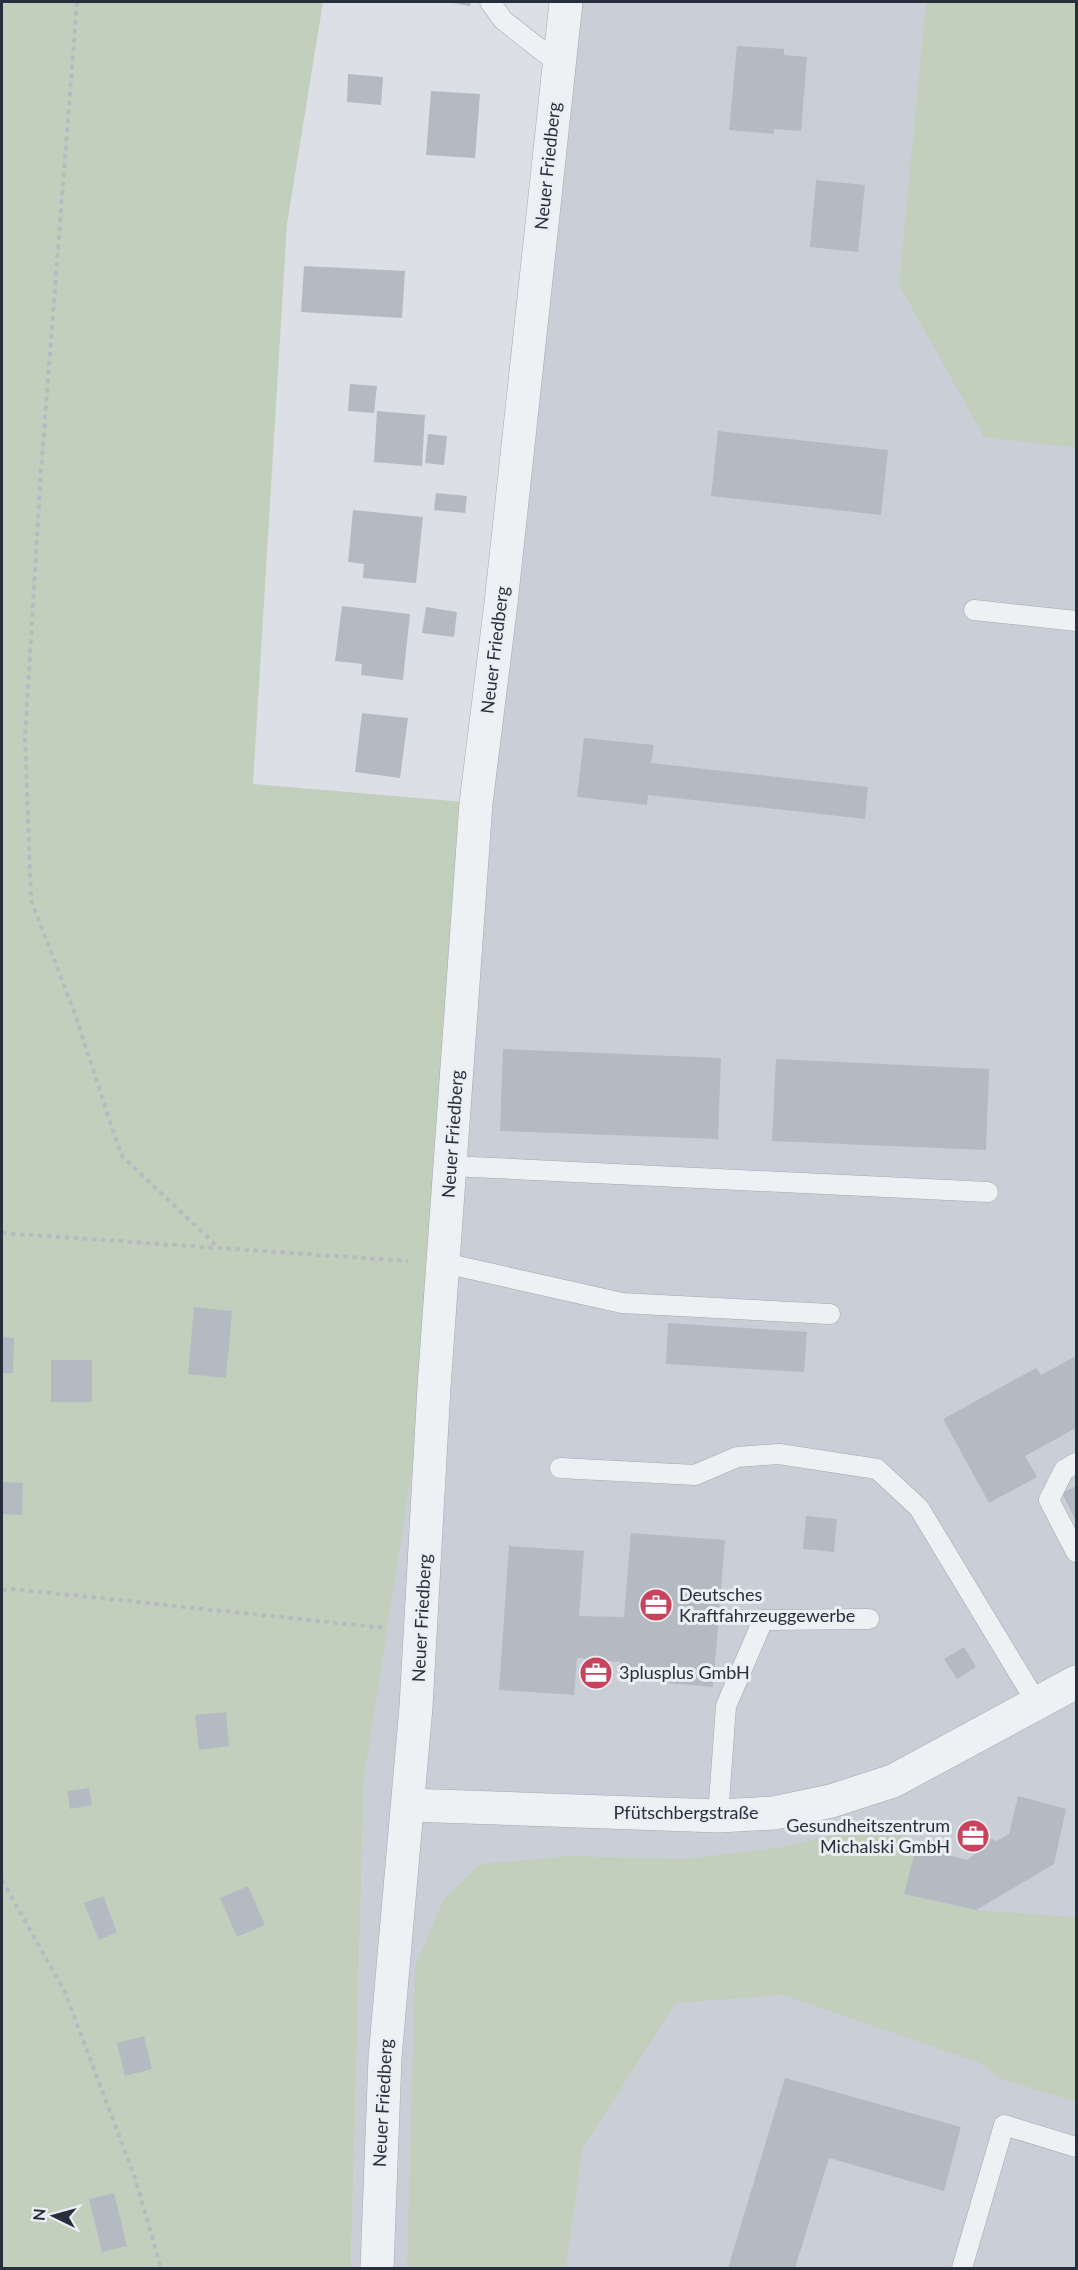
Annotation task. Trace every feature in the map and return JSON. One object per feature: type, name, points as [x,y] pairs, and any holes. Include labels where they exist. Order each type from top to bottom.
[{"type":"street","name":"Neuer Friedberg","points":[[377,2268],[384,2058],[409,1804],[422,1631],[434,1386],[476,803],[501,603],[566,2]]},
{"type":"street","name":"Pfütschbergstraße","points":[[409,1804],[718,1816],[774,1813],[831,1801],[893,1781],[1077,1682]]},
{"type":"lane","points":[[490,2],[503,20],[559,64]]},
{"type":"lane","points":[[974,610],[1077,621]]},
{"type":"lane","points":[[451,1166],[988,1192]]},
{"type":"lane","points":[[444,1263],[622,1303],[830,1314]]},
{"type":"lane","points":[[560,1468],[696,1475],[737,1457],[779,1454],[877,1468],[919,1508],[1038,1705]]},
{"type":"lane","points":[[1077,1462],[1064,1470],[1049,1500],[1077,1552]]},
{"type":"lane","points":[[718,1816],[726,1706],[763,1620],[869,1619]]},
{"type":"lane","points":[[962,2268],[1004,2125],[1077,2147]]},
{"type":"path","points":[[77,2],[41,471],[25,737],[31,900],[75,1014],[122,1155],[219,1248]]},
{"type":"path","points":[[2,1233],[444,1263]]},
{"type":"path","points":[[2,1590],[13,1589],[422,1631]]},
{"type":"path","points":[[2,1880],[65,1992],[136,2181],[161,2268]]},
{"type":"shaded area","points":[[566,2],[1076,2],[1076,2268],[351,2268],[364,1778]]},
{"type":"green space","points":[[2,2],[323,2],[287,224],[253,784],[476,803],[444,1263],[364,1778],[351,2268],[2,2268]]},
{"type":"green space","points":[[926,2],[1076,2],[1076,448],[984,437],[899,285]]},
{"type":"green space","points":[[891,1820],[916,1847],[904,1894],[976,1910],[1076,1917],[1076,2102],[1001,2079],[980,2063],[783,1995],[676,2003],[582,2149],[566,2268],[407,2268],[415,1967],[444,1899],[480,1864],[569,1856],[683,1859],[778,1848]]},
{"type":"building","points":[[447,2],[471,2],[470,6]]},
{"type":"building","points":[[737,46],[784,49],[784,55],[807,57],[801,131],[774,129],[774,134],[729,130]]},
{"type":"building","points":[[348,74],[383,77],[381,105],[347,102]]},
{"type":"building","points":[[431,91],[480,94],[475,158],[426,155]]},
{"type":"building","points":[[816,180],[865,185],[858,252],[810,247]]},
{"type":"building","points":[[304,266],[405,271],[402,318],[301,312]]},
{"type":"building","points":[[350,384],[377,386],[374,413],[348,411]]},
{"type":"building","points":[[377,411],[425,415],[422,466],[374,462]]},
{"type":"building","points":[[718,431],[888,450],[881,515],[711,496]]},
{"type":"building","points":[[428,434],[447,436],[444,465],[425,463]]},
{"type":"building","points":[[436,493],[467,496],[465,513],[434,510]]},
{"type":"building","points":[[353,510],[423,517],[416,583],[363,578],[364,564],[348,562]]},
{"type":"building","points":[[342,606],[410,614],[403,680],[361,675],[362,664],[335,661]]},
{"type":"building","points":[[426,607],[457,612],[454,637],[422,633]]},
{"type":"building","points":[[362,713],[408,718],[400,778],[355,772]]},
{"type":"building","points":[[584,738],[654,745],[651,763],[868,787],[865,819],[648,795],[647,805],[577,797]]},
{"type":"building","points":[[503,1049],[721,1058],[718,1139],[500,1131]]},
{"type":"building","points":[[776,1059],[989,1069],[986,1150],[772,1141]]},
{"type":"building","points":[[194,1307],[232,1311],[226,1378],[188,1374]]},
{"type":"building","points":[[668,1323],[807,1332],[804,1372],[666,1364]]},
{"type":"building","points":[[2,1337],[14,1338],[13,1373],[2,1373]]},
{"type":"building","points":[[1076,1356],[1076,1428],[1025,1456],[1037,1477],[989,1503],[943,1419],[1036,1368],[1041,1375]]},
{"type":"building","points":[[51,1360],[92,1360],[92,1402],[51,1402]]},
{"type":"building","points":[[2,1482],[23,1483],[22,1515],[2,1514]]},
{"type":"building","points":[[1076,1486],[1076,1521],[1062,1493]]},
{"type":"building","points":[[806,1516],[837,1519],[834,1552],[803,1549]]},
{"type":"building","points":[[631,1533],[725,1540],[713,1687],[618,1679],[620,1662],[577,1658],[574,1695],[499,1690],[509,1546],[584,1551],[579,1616],[624,1617]]},
{"type":"building","points":[[964,1647],[976,1667],[957,1679],[944,1659]]},
{"type":"building","points":[[226,1712],[229,1746],[199,1750],[195,1715]]},
{"type":"building","points":[[89,1788],[92,1805],[70,1809],[67,1791]]},
{"type":"building","points":[[1018,1796],[1066,1809],[1054,1864],[976,1910],[904,1894],[916,1847],[967,1860],[981,1850],[982,1835],[996,1841],[1009,1834]]},
{"type":"building","points":[[248,1886],[265,1925],[237,1937],[220,1898]]},
{"type":"building","points":[[103,1896],[117,1932],[99,1940],[84,1903]]},
{"type":"building","points":[[144,2036],[152,2069],[125,2076],[117,2043]]},
{"type":"building","points":[[785,2078],[961,2127],[944,2191],[829,2158],[795,2268],[728,2268]]},
{"type":"building","points":[[114,2193],[127,2246],[102,2252],[89,2199]]},
{"type":"place","name":"Deutsches Kraftfahrzeuggewerbe","points":[[656,1605]]},
{"type":"place","name":"3plusplus GmbH","points":[[596,1673]]},
{"type":"place","name":"Gesundheitszentrum Michalski GmbH","points":[[973,1836]]}]
